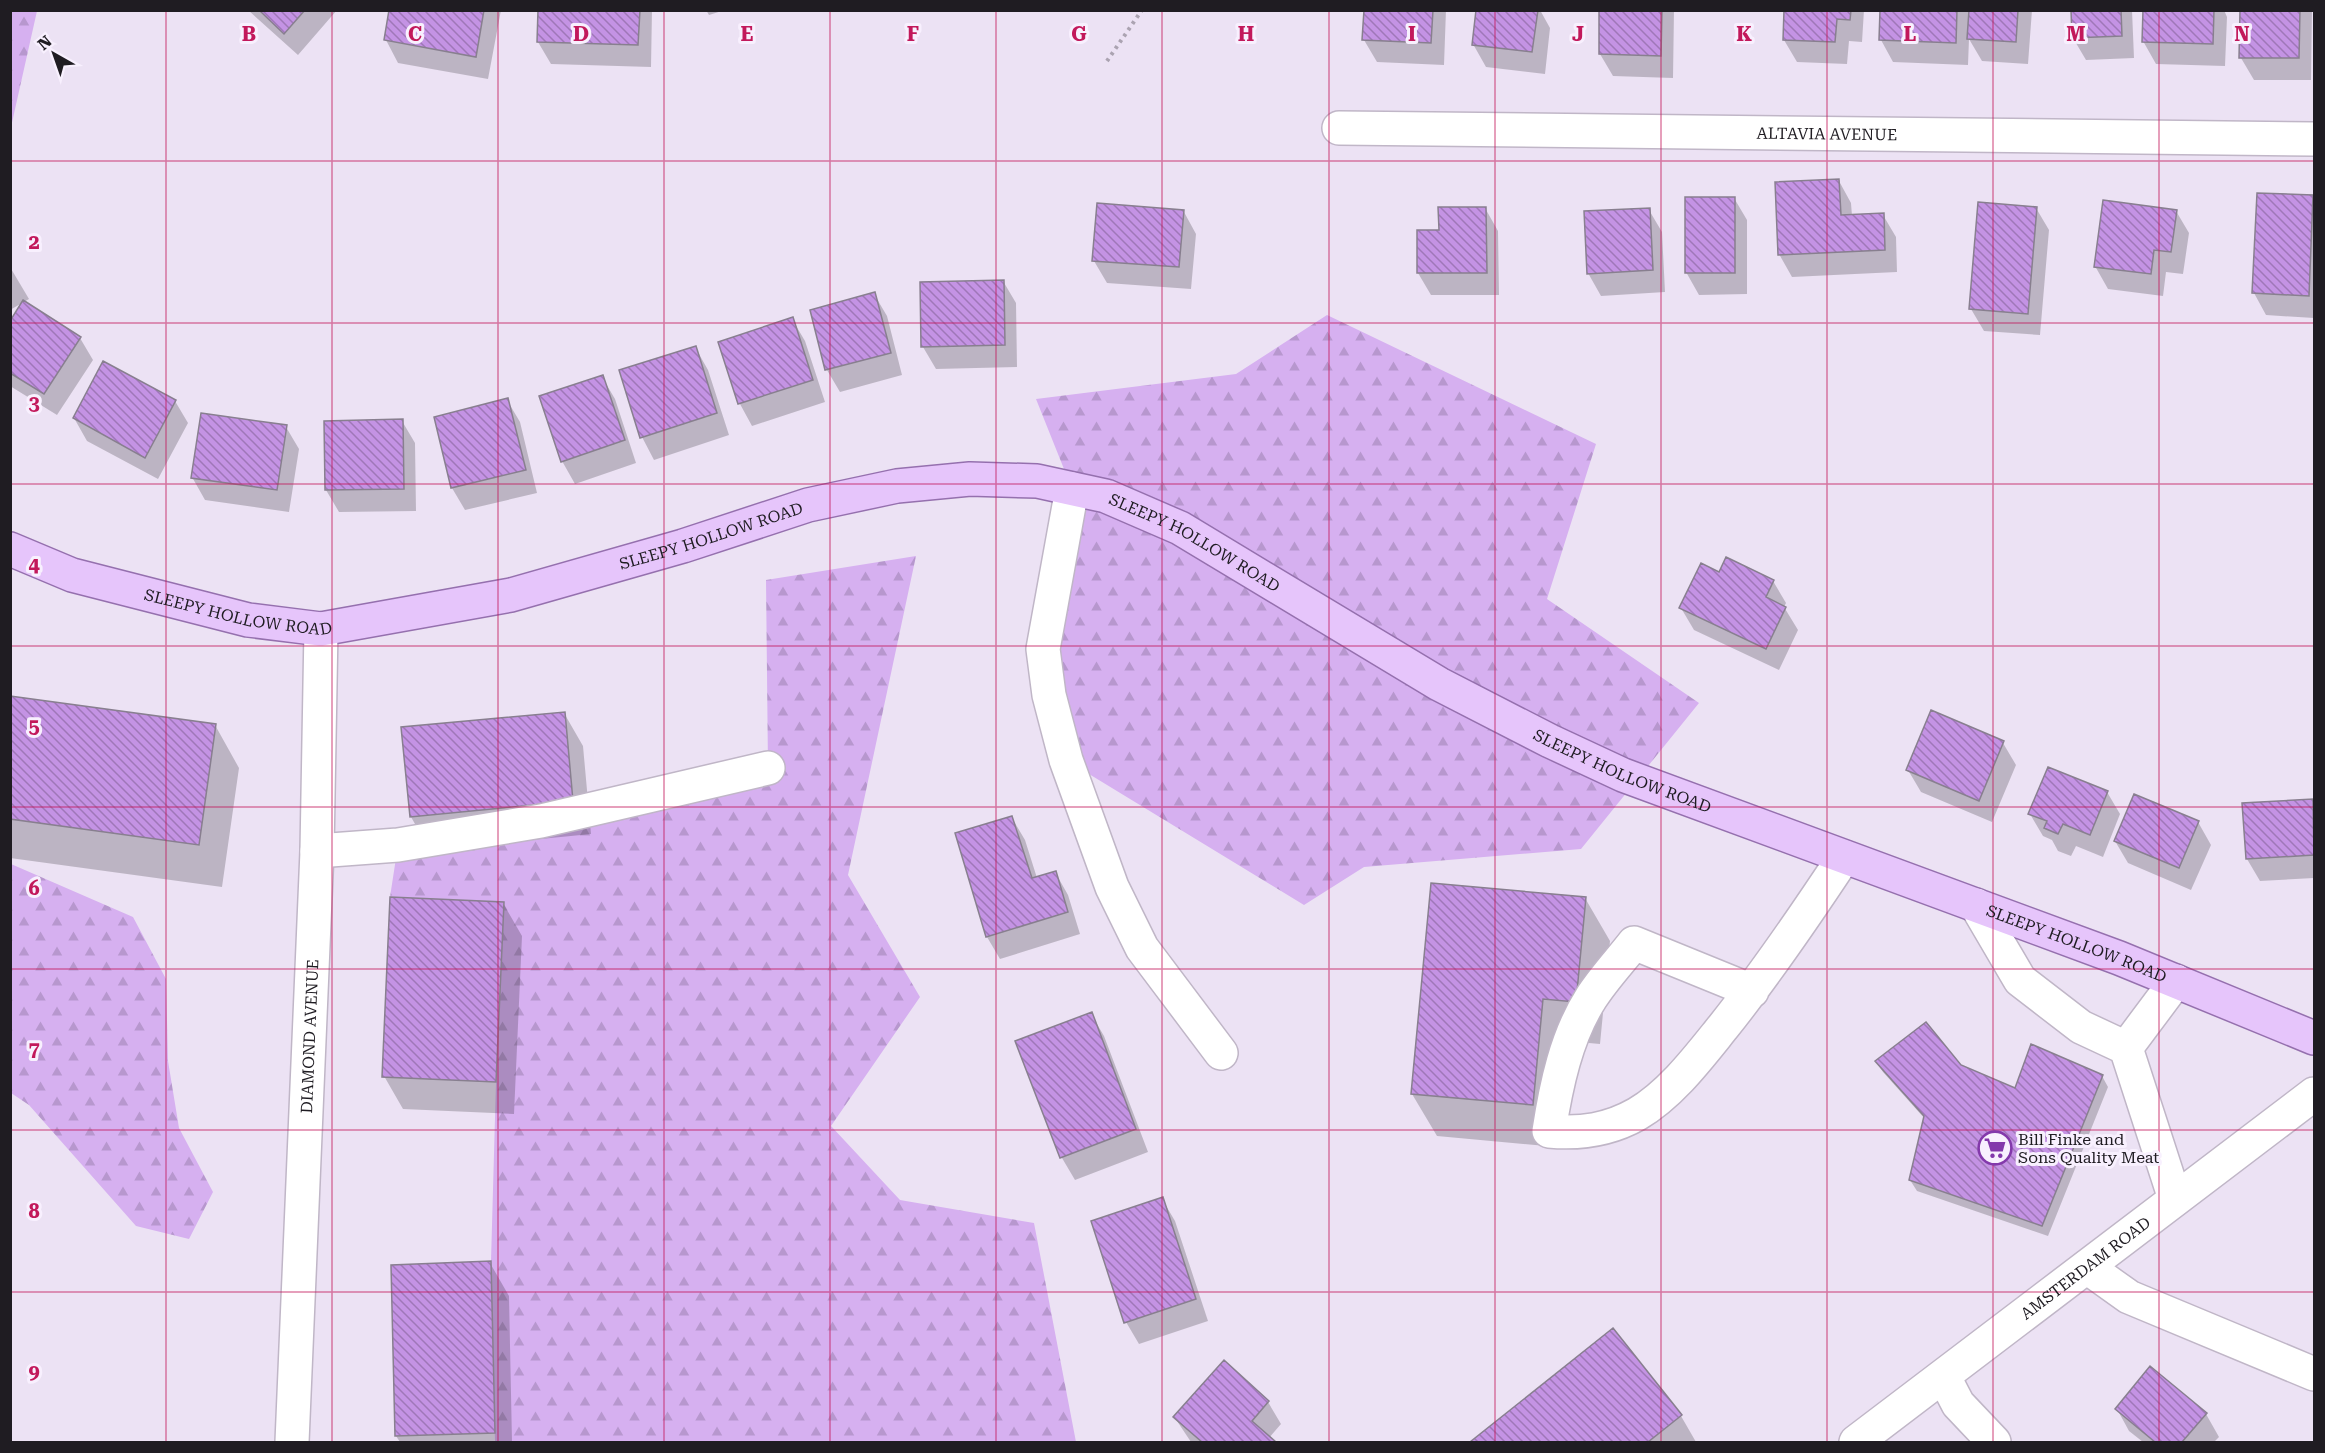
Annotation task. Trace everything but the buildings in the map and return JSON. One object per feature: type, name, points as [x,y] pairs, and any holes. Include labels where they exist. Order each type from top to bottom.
[{"type":"main road","name":"SLEEPY HOLLOW ROAD","points":[[10,549],[72,575],[248,620],[321,629],[511,595],[683,546],[808,506],[897,486],[970,479],[1036,481],[1106,496],[1180,528],[1439,684],[1623,776],[1976,905],[2176,981],[2314,1038]]},
{"type":"street","name":"ALTAVIA AVENUE","points":[[1339,128],[2314,139]]},
{"type":"street","points":[[1072,489],[1043,648],[1048,695],[1066,760],[1112,887],[1142,948],[1221,1053]]},
{"type":"street","name":"DIAMOND AVENUE","points":[[291,1443],[317,851],[321,629]]},
{"type":"street","points":[[317,851],[398,845],[540,821],[768,768]]},
{"type":"street","points":[[1752,991],[1634,943],[1591,998],[1573,1031],[1553,1104],[1549,1131],[1575,1133],[1605,1128],[1638,1114],[1666,1091],[1695,1063],[1752,991],[1844,857]]},
{"type":"street","points":[[1976,905],[2020,980],[2081,1028],[2126,1048],[2175,1199]]},
{"type":"street","points":[[2126,1048],[2176,981]]},
{"type":"street","name":"AMSTERDAM ROAD","points":[[1856,1443],[2314,1094]]},
{"type":"street","points":[[2087,1267],[2129,1297],[2314,1374]]},
{"type":"street","points":[[1944,1377],[1958,1404],[1994,1443]]},
{"type":"path","points":[[1107,61],[1142,10]]},
{"type":"green space","points":[[10,11],[37,11],[11,127]]},
{"type":"green space","points":[[1327,315],[1596,444],[1547,599],[1699,703],[1581,849],[1364,867],[1304,905],[1066,760],[1049,695],[1072,489],[1036,399],[1236,374]]},
{"type":"green space","points":[[916,556],[848,875],[920,997],[831,1126],[900,1200],[1034,1223],[1076,1442],[495,1442],[491,1261],[504,902],[390,897],[398,845],[768,768],[766,580]]},
{"type":"green space","points":[[11,864],[133,917],[166,979],[168,1061],[179,1128],[213,1192],[189,1239],[136,1226],[29,1105],[11,1093]]},
{"type":"place","name":"Bill Finke and Sons Quality Meat","points":[[1995,1148]]}]
